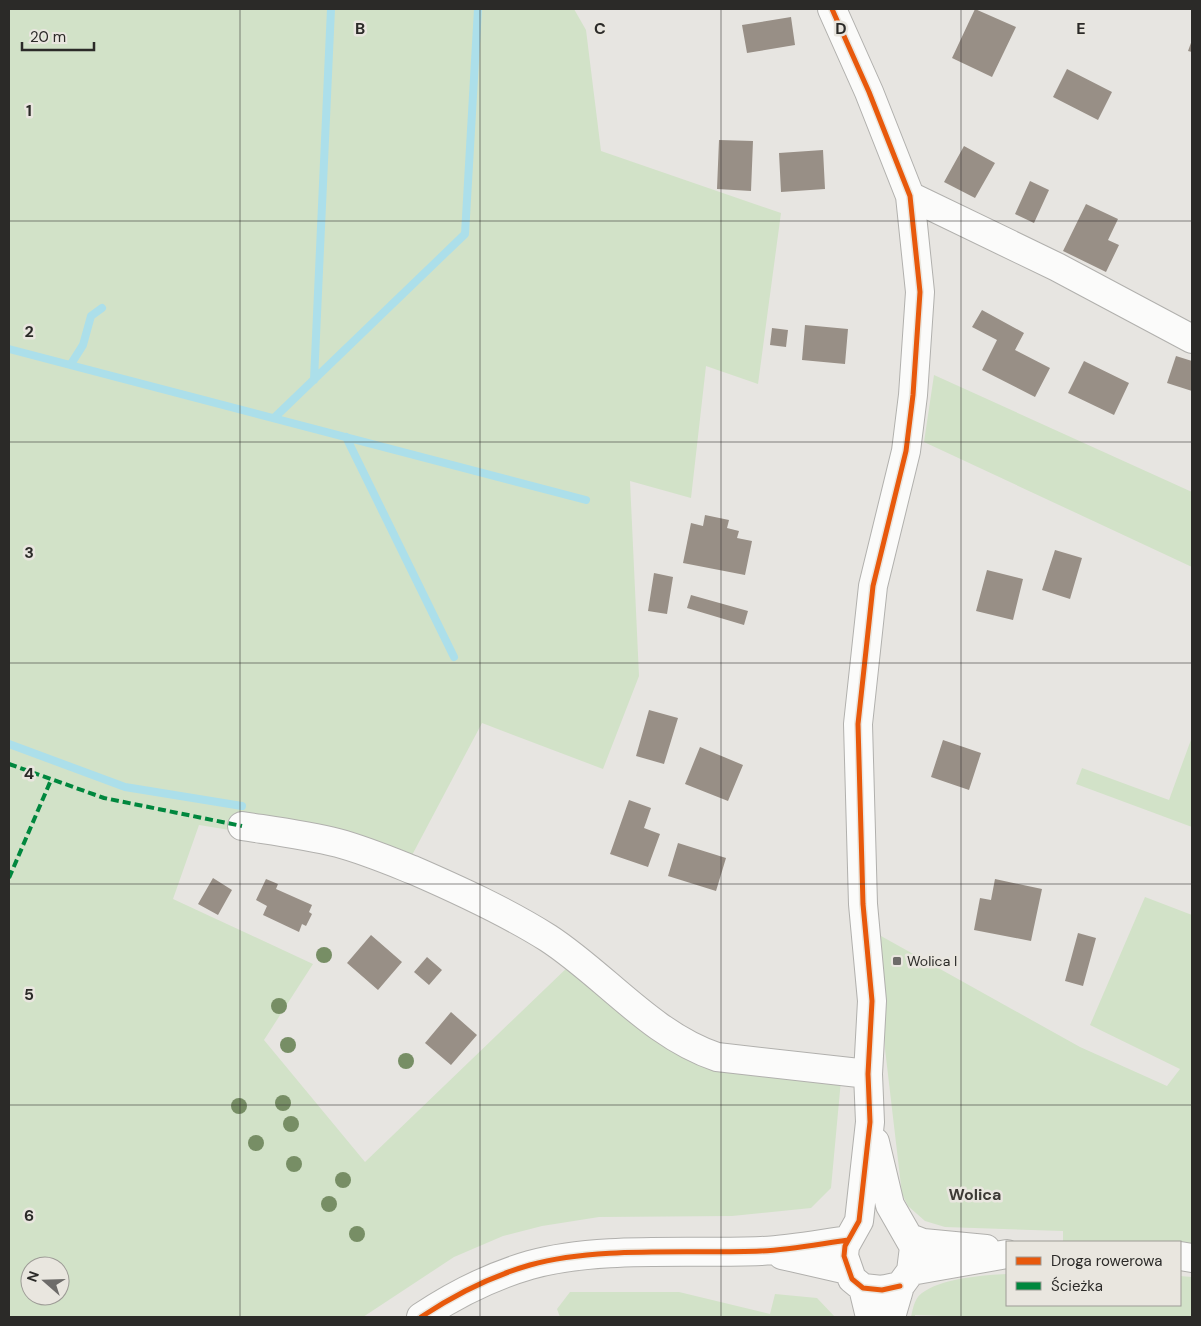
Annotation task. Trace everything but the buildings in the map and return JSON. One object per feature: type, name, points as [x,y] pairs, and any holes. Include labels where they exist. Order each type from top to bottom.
[{"type":"street","points":[[832,9],[869,92],[910,196],[920,292],[913,395],[906,451],[873,586],[858,724],[863,904],[872,1001],[868,1074],[870,1122],[890,1205],[904,1229],[914,1252],[891,1317]]},
{"type":"street","points":[[910,196],[1057,267],[1192,340]]},
{"type":"street","points":[[242,826],[314,838],[356,848],[440,882],[504,912],[549,938],[656,1023],[694,1049],[717,1057],[868,1074]]},
{"type":"street","points":[[870,1122],[853,1230],[844,1256],[856,1279],[870,1317]]},
{"type":"street","points":[[421,1317],[451,1298],[530,1265],[578,1256],[764,1251],[853,1230],[884,1216],[923,1243],[983,1248],[1004,1254]]},
{"type":"street","points":[[764,1251],[856,1279],[882,1290],[906,1278],[1004,1254]]},
{"type":"green space","points":[[9,9],[574,9],[586,30],[601,151],[781,213],[758,384],[706,366],[691,498],[630,481],[639,676],[603,769],[482,723],[410,859],[199,825],[173,899],[313,964],[264,1040],[365,1162],[572,963],[655,1031],[841,1080],[831,1188],[811,1208],[732,1216],[599,1217],[542,1226],[503,1236],[454,1257],[363,1317],[9,1317]]},
{"type":"green space","points":[[934,375],[1192,492],[1192,567],[924,442]]},
{"type":"green space","points":[[1192,737],[1192,827],[1076,784],[1082,768],[1169,800]]},
{"type":"green space","points":[[1145,897],[1192,915],[1192,1251],[1181,1249],[1181,1241],[1063,1241],[1063,1231],[945,1227],[925,1221],[908,1206],[902,1194],[885,1049],[881,936],[1080,1047],[1167,1086],[1180,1069],[1090,1025]]},
{"type":"green space","points":[[1006,1274],[1006,1306],[1181,1306],[1181,1276],[1192,1277],[1192,1317],[970,1317],[915,1315],[915,1317],[911,1317],[917,1299],[922,1293],[943,1283],[987,1275]]},
{"type":"green space","points":[[570,1292],[679,1292],[770,1314],[775,1294],[817,1298],[835,1317],[560,1317],[557,1309]]},
{"type":"waterway","points":[[314,380],[331,9]]},
{"type":"waterway","points":[[274,418],[465,234],[478,9]]},
{"type":"waterway","points":[[71,364],[83,345],[91,316],[102,308]]},
{"type":"waterway","points":[[9,349],[586,500]]},
{"type":"waterway","points":[[346,437],[454,657]]},
{"type":"waterway","points":[[9,744],[125,787],[242,806]]},
{"type":"marked path","points":[[9,764],[104,798],[242,826]]},
{"type":"marked path","points":[[9,878],[51,780]]},
{"type":"cycle path","points":[[832,9],[869,92],[910,196],[920,292],[913,395],[906,451],[873,586],[858,724],[863,904],[872,1001],[868,1074],[870,1122],[859,1221],[845,1246],[844,1256],[852,1279],[863,1288],[882,1290],[900,1286]]},
{"type":"cycle path","points":[[421,1317],[488,1280],[516,1269],[557,1259],[614,1253],[772,1250],[848,1240]]},
{"type":"place","name":"Wolica I","points":[[897,961]]},
{"type":"district","name":"Wolica","points":[[975,1194]]}]
